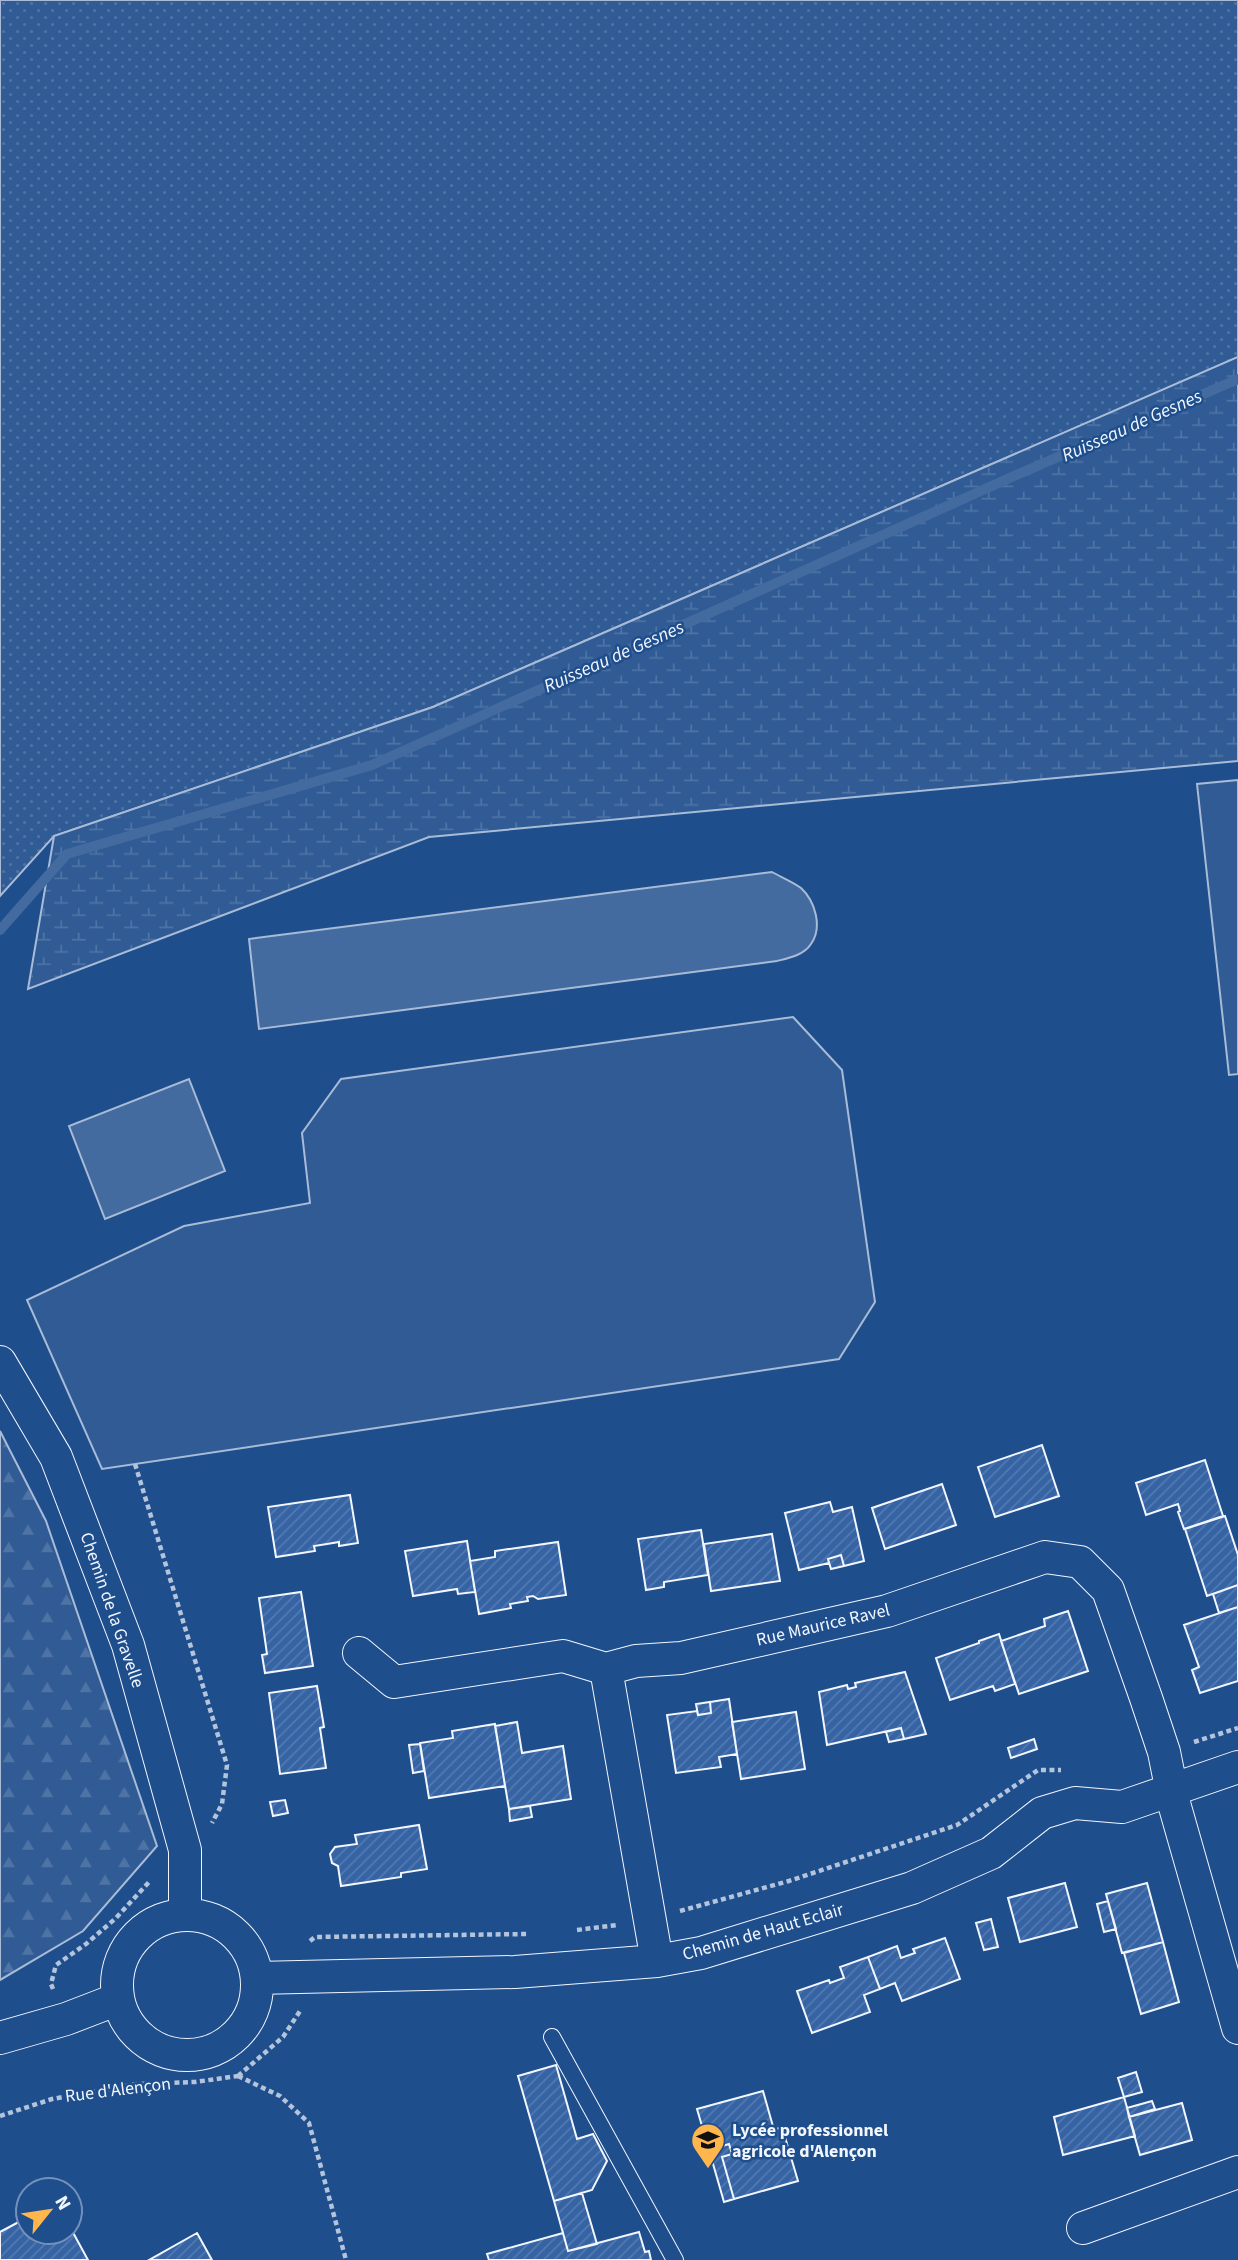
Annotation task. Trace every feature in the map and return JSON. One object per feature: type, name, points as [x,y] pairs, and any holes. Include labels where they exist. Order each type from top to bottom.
[{"type":"street","name":"Chemin de la Gravelle","points":[[0,1362],[56,1457],[128,1645],[185,1850],[186,1914]]},
{"type":"street","name":"Rue Maurice Ravel","points":[[606,1668],[636,1661],[681,1658],[887,1611],[1045,1557],[1080,1562],[1108,1590],[1146,1698],[1164,1752],[1171,1791],[1238,2028]]},
{"type":"street","points":[[359,1653],[394,1682],[563,1656],[606,1668],[657,1961]]},
{"type":"street","name":"Chemin de Haut Eclair","points":[[257,1979],[514,1972],[657,1961],[701,1953],[912,1888],[991,1853],[1042,1813],[1075,1803],[1122,1807],[1238,1767]]},
{"type":"street","points":[[186,1914],[206,1917],[226,1926],[242,1940],[253,1958],[257,1979],[253,2010],[236,2037],[218,2049],[198,2056],[176,2056],[156,2049],[138,2037],[125,2020],[118,1999],[116,1979],[121,1959],[131,1941],[147,1927],[165,1918],[186,1914]]},
{"type":"street","points":[[0,2038],[66,2019],[118,1999]]},
{"type":"street","points":[[1083,2228],[1238,2172]]},
{"type":"lane","points":[[552,2037],[675,2260]]},
{"type":"path","points":[[66,2019],[51,1984],[56,1965],[116,1918],[147,1885],[209,1829],[222,1804],[226,1765],[135,1464]]},
{"type":"path","points":[[1164,1752],[1238,1728]]},
{"type":"path","points":[[575,1930],[650,1920],[789,1881],[957,1825],[1038,1770],[1063,1770]]},
{"type":"path","points":[[307,1943],[315,1937],[536,1934]]},
{"type":"path","points":[[302,2007],[283,2037],[238,2076],[280,2096],[309,2123],[346,2260]]},
{"type":"path","name":"Rue d'Alençon","points":[[0,2116],[52,2099],[137,2084],[195,2082],[238,2076]]},
{"type":"green space","points":[[0,0],[1238,0],[1238,357],[433,707],[54,836],[0,896]]},
{"type":"green space","points":[[1238,357],[1238,761],[429,837],[28,989],[54,836],[433,707]]},
{"type":"green space","points":[[0,1431],[46,1521],[157,1846],[83,1931],[0,1980]]},
{"type":"shaded area","points":[[1238,780],[1238,1074],[1229,1075],[1197,784]]},
{"type":"shaded area","points":[[772,872],[801,888],[816,914],[815,937],[811,944],[791,957],[259,1029],[249,939]]},
{"type":"shaded area","points":[[793,1017],[842,1070],[875,1302],[839,1359],[102,1469],[27,1300],[184,1226],[310,1203],[302,1133],[341,1079]]},
{"type":"shaded area","points":[[189,1079],[225,1171],[105,1219],[69,1126]]},
{"type":"building","points":[[1042,1445],[1059,1496],[995,1517],[978,1467]]},
{"type":"building","points":[[1205,1460],[1223,1516],[1184,1529],[1178,1504],[1146,1515],[1136,1483]]},
{"type":"building","points":[[942,1484],[956,1525],[885,1549],[872,1508]]},
{"type":"building","points":[[350,1495],[358,1543],[339,1546],[339,1542],[314,1546],[315,1551],[276,1557],[268,1507]]},
{"type":"building","points":[[830,1502],[833,1512],[852,1507],[864,1561],[844,1566],[841,1555],[828,1559],[829,1563],[799,1570],[785,1513]]},
{"type":"building","points":[[1225,1516],[1238,1555],[1238,1585],[1207,1596],[1185,1529]]},
{"type":"building","points":[[701,1530],[708,1575],[664,1582],[664,1587],[646,1590],[638,1539]]},
{"type":"building","points":[[772,1534],[780,1581],[711,1591],[704,1544]]},
{"type":"building","points":[[467,1541],[475,1592],[458,1594],[457,1589],[413,1596],[405,1551]]},
{"type":"building","points":[[558,1542],[566,1595],[538,1599],[527,1597],[528,1601],[510,1604],[511,1608],[479,1614],[470,1561],[495,1557],[495,1551]]},
{"type":"building","points":[[841,1555],[844,1566],[831,1569],[828,1559]]},
{"type":"building","points":[[1238,1585],[1238,1607],[1219,1613],[1213,1594]]},
{"type":"building","points":[[301,1592],[313,1666],[265,1673],[262,1655],[267,1654],[259,1598]]},
{"type":"building","points":[[1238,1607],[1238,1681],[1200,1693],[1192,1670],[1199,1667],[1184,1625]]},
{"type":"building","points":[[1068,1611],[1088,1671],[1019,1694],[1001,1641],[1045,1626],[1044,1619]]},
{"type":"building","points":[[999,1634],[1015,1684],[995,1691],[993,1686],[950,1700],[936,1658]]},
{"type":"building","points":[[905,1672],[926,1734],[904,1739],[901,1728],[827,1745],[819,1692],[847,1685],[848,1689],[856,1687],[855,1683]]},
{"type":"building","points":[[317,1686],[324,1727],[320,1728],[326,1768],[280,1774],[269,1693]]},
{"type":"building","points":[[729,1699],[737,1754],[719,1757],[721,1767],[676,1773],[667,1715],[697,1711],[698,1715],[711,1713],[710,1702]]},
{"type":"building","points":[[710,1702],[711,1713],[698,1715],[696,1704]]},
{"type":"building","points":[[796,1712],[805,1769],[741,1779],[732,1722]]},
{"type":"building","points":[[517,1722],[522,1753],[563,1746],[571,1799],[509,1809],[495,1726]]},
{"type":"building","points":[[495,1724],[505,1786],[429,1798],[420,1743],[453,1738],[452,1731]]},
{"type":"building","points":[[901,1728],[904,1739],[889,1742],[886,1732]]},
{"type":"building","points":[[1034,1739],[1037,1749],[1011,1758],[1008,1748]]},
{"type":"building","points":[[420,1744],[424,1771],[413,1773],[409,1745]]},
{"type":"building","points":[[285,1800],[288,1813],[273,1816],[270,1802]]},
{"type":"building","points":[[530,1806],[532,1817],[510,1821],[509,1809]]},
{"type":"building","points":[[419,1825],[427,1869],[401,1873],[401,1877],[341,1886],[338,1866],[332,1863],[330,1854],[335,1847],[357,1844],[355,1835]]},
{"type":"building","points":[[1065,1883],[1077,1927],[1020,1942],[1008,1898]]},
{"type":"building","points":[[1147,1883],[1163,1942],[1122,1953],[1106,1894]]},
{"type":"building","points":[[1108,1901],[1116,1929],[1104,1932],[1097,1904]]},
{"type":"building","points":[[991,1919],[998,1947],[984,1950],[976,1923]]},
{"type":"building","points":[[945,1938],[960,1979],[902,2001],[895,1983],[880,1989],[868,1957],[897,1946],[901,1958],[915,1953],[913,1949]]},
{"type":"building","points":[[1163,1942],[1179,2002],[1141,2014],[1124,1953]]},
{"type":"building","points":[[868,1957],[880,1989],[864,1995],[870,2012],[812,2033],[797,1991],[844,1978],[840,1967]]},
{"type":"building","points":[[556,2065],[577,2139],[593,2134],[607,2161],[592,2190],[554,2201],[518,2076]]},
{"type":"building","points":[[1136,2072],[1142,2092],[1124,2097],[1118,2078]]},
{"type":"building","points":[[763,2091],[774,2130],[782,2127],[798,2181],[734,2199],[722,2157],[732,2154],[729,2144],[709,2150],[697,2109]]},
{"type":"building","points":[[1124,2097],[1135,2136],[1063,2155],[1054,2117]]},
{"type":"building","points":[[1152,2101],[1155,2109],[1129,2117],[1127,2108]]},
{"type":"building","points":[[1182,2103],[1192,2140],[1140,2155],[1129,2117]]},
{"type":"building","points":[[729,2144],[732,2154],[722,2157],[734,2199],[724,2202],[709,2150]]},
{"type":"building","points":[[582,2193],[597,2244],[568,2251],[554,2201]]},
{"type":"building","points":[[14,2224],[14,2246],[80,2246],[88,2260],[0,2260],[0,2232]]},
{"type":"building","points":[[639,2232],[645,2252],[649,2251],[651,2260],[489,2260],[487,2254],[563,2233],[568,2251]]},
{"type":"building","points":[[197,2233],[212,2260],[149,2260]]},
{"type":"waterway","name":"Ruisseau de Gesnes","points":[[0,930],[67,854],[372,765],[1014,476],[1238,379]]},
{"type":"place","name":"Lycée professionnel agricole d'Alençon","points":[[708,2170]]}]
